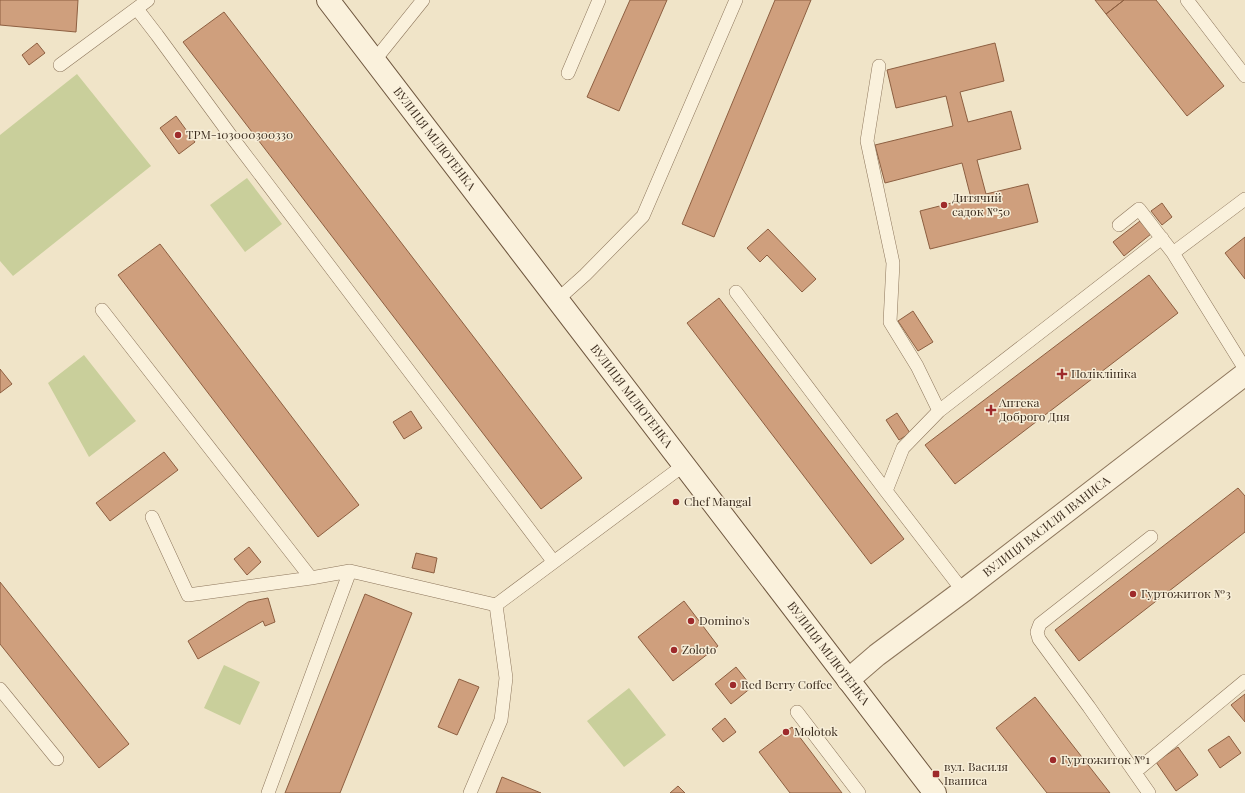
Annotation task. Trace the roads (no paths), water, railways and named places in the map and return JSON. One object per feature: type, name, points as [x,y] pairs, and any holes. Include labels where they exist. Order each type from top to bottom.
[{"type":"street","name":"ВУЛИЦЯ МІЛЮТЕНКА","points":[[328,0],[934,793]]},
{"type":"street","name":"ВУЛИЦЯ ВАСИЛЯ ІВАНИСА","points":[[848,680],[877,655],[963,591],[1245,374]]},
{"type":"lane","points":[[60,64],[148,0]]},
{"type":"lane","points":[[374,61],[423,0]]},
{"type":"lane","points":[[568,73],[599,0]]},
{"type":"lane","points":[[557,300],[585,275],[643,216],[736,0]]},
{"type":"lane","points":[[1187,0],[1245,76]]},
{"type":"lane","points":[[137,9],[240,148],[553,561]]},
{"type":"lane","points":[[879,66],[867,140],[893,263],[890,322],[917,366],[939,411]]},
{"type":"lane","points":[[1173,253],[1245,199]]},
{"type":"lane","points":[[1119,225],[1139,209],[1173,253],[1245,368]]},
{"type":"lane","points":[[886,491],[903,448],[939,411],[1162,238]]},
{"type":"lane","points":[[736,292],[963,591]]},
{"type":"lane","points":[[102,310],[311,578]]},
{"type":"lane","points":[[496,605],[553,561],[684,465]]},
{"type":"lane","points":[[152,517],[188,595],[311,578],[350,571],[496,605]]},
{"type":"lane","points":[[1149,793],[1039,639],[1038,632],[1040,624],[1151,537]]},
{"type":"lane","points":[[268,793],[350,571]]},
{"type":"lane","points":[[470,793],[501,720],[506,678],[496,605]]},
{"type":"lane","points":[[1135,772],[1245,681]]},
{"type":"lane","points":[[0,689],[57,759]]},
{"type":"lane","points":[[797,712],[859,793]]},
{"type":"place","name":"ТРМ-103000300330","points":[[178,135]]},
{"type":"place","name":"Дитячий садок №50","points":[[944,205]]},
{"type":"place","name":"Поліклініка","points":[[1062,374]]},
{"type":"place","name":"Аптека Доброго Дня","points":[[991,410]]},
{"type":"place","name":"Chef Mangal","points":[[676,502]]},
{"type":"place","name":"Гуртожиток №3","points":[[1133,594]]},
{"type":"place","name":"Domino's","points":[[691,621]]},
{"type":"place","name":"Zoloto","points":[[674,650]]},
{"type":"place","name":"Red Berry Coffee","points":[[733,685]]},
{"type":"place","name":"Molotok","points":[[786,732]]},
{"type":"place","name":"Гуртожиток №1","points":[[1053,760]]},
{"type":"place","name":"вул. Василя Іваниса","points":[[936,774]]}]
